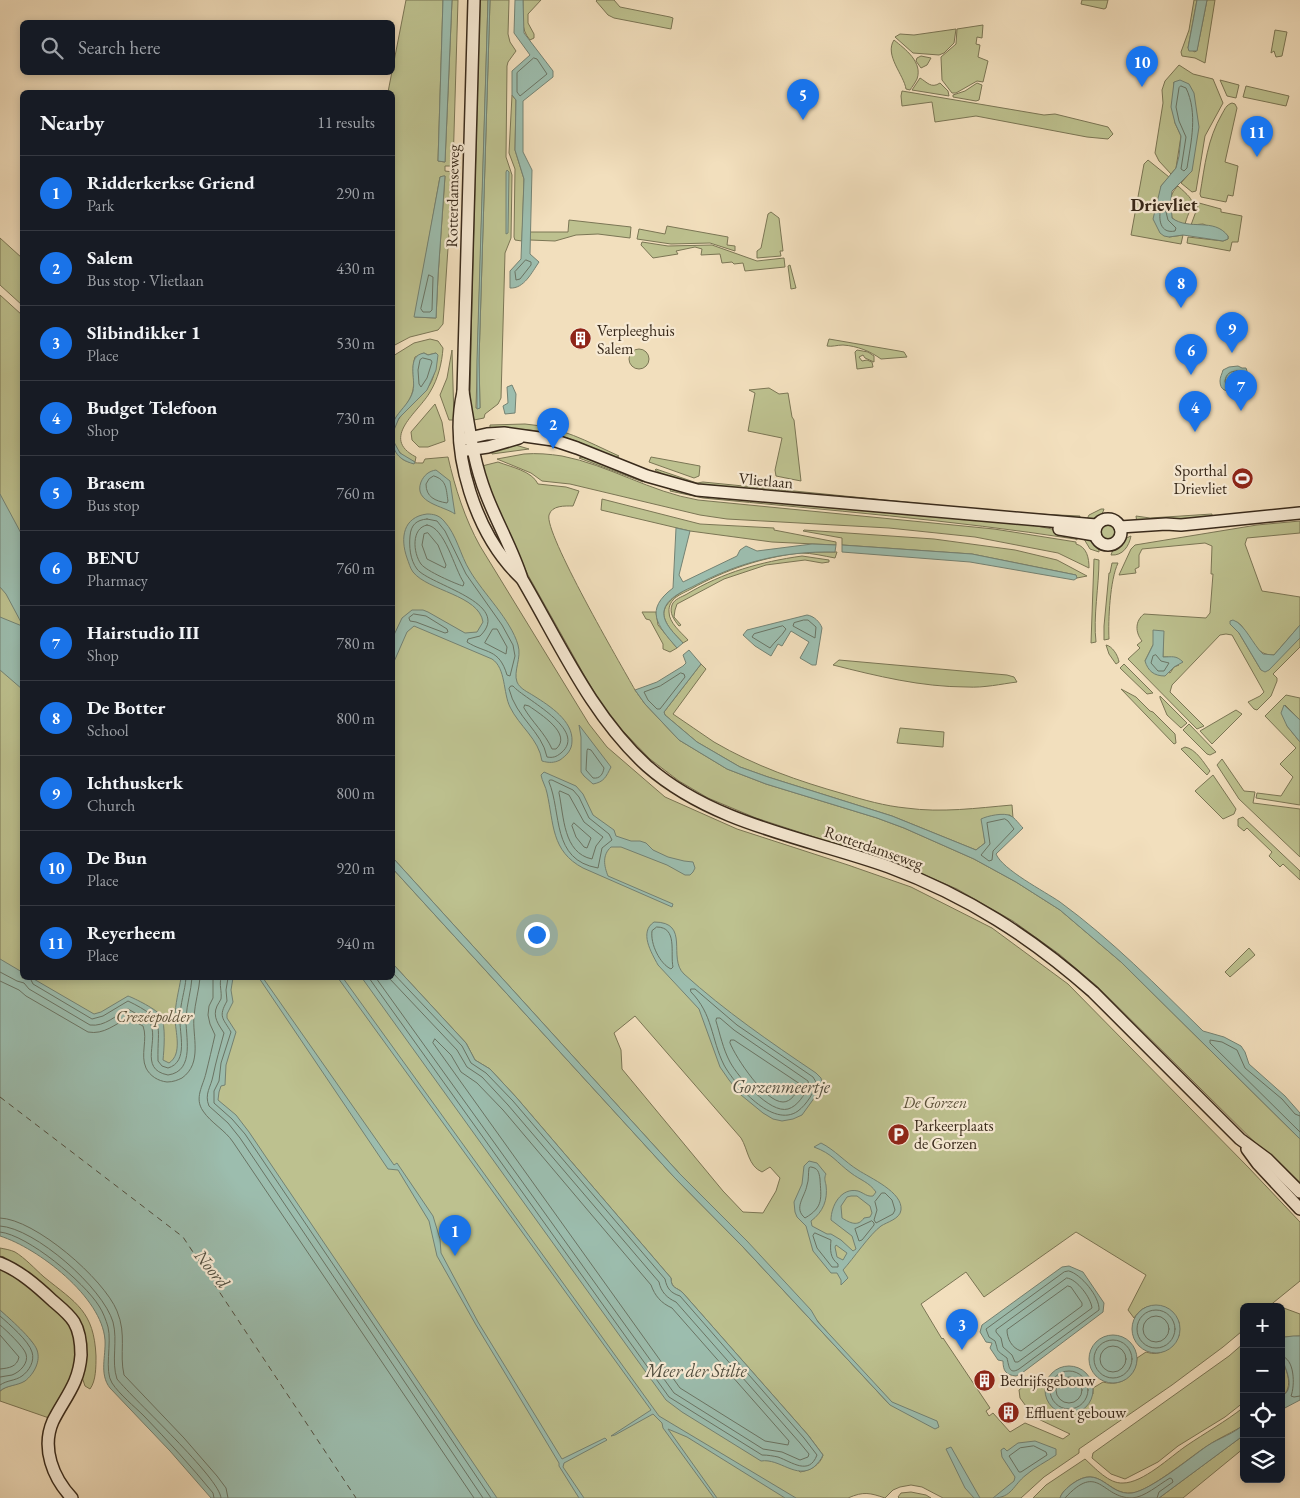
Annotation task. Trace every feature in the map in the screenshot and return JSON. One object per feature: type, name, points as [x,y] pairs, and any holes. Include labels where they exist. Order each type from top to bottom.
[{"type":"main road","name":"Rotterdamseweg","points":[[474,0],[463,392],[458,420],[485,493],[515,557],[522,579],[597,709],[623,743],[657,774],[674,787],[713,808],[745,821],[880,864],[917,878],[962,899],[1003,922],[1046,952],[1088,987],[1240,1139],[1267,1159],[1300,1192]]},
{"type":"main road","name":"Vlietlaan","points":[[466,444],[494,433],[504,433],[553,440],[647,476],[697,490],[1013,519],[1034,519],[1096,530]]},
{"type":"main road","points":[[1120,531],[1166,524],[1300,513]]},
{"type":"main road","points":[[1107,519],[1116,522],[1120,531],[1115,543],[1107,546],[1099,542],[1096,530],[1101,521],[1107,519]]},
{"type":"main road","name":"Rotterdamseweg","points":[[1240,1139],[1258,1164],[1300,1209]]},
{"type":"main road","points":[[0,1263],[34,1284],[67,1314],[78,1331],[81,1348],[79,1371],[74,1385],[52,1424],[48,1443],[49,1456],[54,1472],[59,1482],[72,1498]]},
{"type":"green space","points":[[406,0],[443,0],[438,161],[445,162],[452,0],[458,0],[453,166],[445,166],[445,171],[453,172],[443,324],[438,330],[410,337],[395,345],[395,90],[388,90],[391,75],[395,75],[395,56]],"holes":[[[445,176],[436,318],[415,317],[440,177]]]},
{"type":"green space","points":[[480,0],[488,0],[476,408],[480,408],[479,360],[490,0],[509,0],[508,34],[510,42],[516,51],[507,66],[506,157],[512,175],[511,238],[505,253],[501,398],[498,404],[485,414],[484,418],[474,420],[470,401]]},
{"type":"green space","points":[[523,0],[541,0],[528,14],[528,23],[534,34],[534,38],[530,40],[523,26]]},
{"type":"green space","points":[[597,0],[614,0],[620,7],[673,18],[671,29],[614,18],[608,15]]},
{"type":"green space","points":[[1082,0],[1108,0],[1104,9],[1081,4]]},
{"type":"green space","points":[[1194,0],[1197,0],[1188,48],[1195,52],[1207,0],[1215,0],[1205,63],[1195,58],[1182,56],[1181,52],[1189,30]]},
{"type":"green space","points":[[983,25],[982,38],[977,37],[976,44],[980,45],[978,57],[988,61],[983,82],[977,81],[956,93],[952,93],[942,80],[941,57],[956,44],[957,29]]},
{"type":"green space","points":[[956,29],[954,43],[944,53],[939,55],[913,53],[895,37],[900,34],[914,35]]},
{"type":"green space","points":[[1275,30],[1287,32],[1282,56],[1276,57],[1274,51],[1271,53]]},
{"type":"green space","points":[[894,40],[912,56],[917,67],[917,79],[910,90],[906,89],[891,52]]},
{"type":"green space","points":[[921,56],[931,58],[927,65],[921,68],[916,61]]},
{"type":"green space","points":[[1179,65],[1193,74],[1213,79],[1223,103],[1205,136],[1196,191],[1192,192],[1181,183],[1188,175],[1174,82],[1175,123],[1181,136],[1176,168],[1171,174],[1159,161],[1155,153],[1163,103],[1162,90],[1165,81]]},
{"type":"green space","points":[[920,78],[932,85],[940,83],[948,91],[949,96],[912,90]]},
{"type":"green space","points":[[1220,80],[1239,85],[1236,98],[1227,96]]},
{"type":"green space","points":[[977,83],[982,85],[979,100],[953,97],[953,95],[965,91]]},
{"type":"green space","points":[[1246,86],[1289,96],[1286,106],[1243,97]]},
{"type":"green space","points":[[902,91],[1044,115],[1055,114],[1108,127],[1113,134],[1108,139],[1087,137],[976,116],[935,122],[932,102],[902,106]]},
{"type":"green space","points":[[512,95],[516,100],[515,150],[524,179],[522,241],[515,240],[514,237],[515,169],[509,153]]},
{"type":"green space","points":[[1232,103],[1237,108],[1225,162],[1238,166],[1233,196],[1228,195],[1226,202],[1201,197],[1200,194],[1207,153],[1213,133],[1225,109]]},
{"type":"green space","points":[[1148,160],[1169,177],[1161,186],[1169,237],[1183,235],[1181,244],[1131,235],[1144,164]]},
{"type":"green space","points":[[1178,186],[1192,203],[1185,224],[1179,223],[1172,218],[1171,197]]},
{"type":"green space","points":[[1199,203],[1221,209],[1221,212],[1242,216],[1238,242],[1232,242],[1230,251],[1187,243],[1188,237],[1223,241],[1228,239],[1228,236],[1203,224],[1191,225]]},
{"type":"green space","points":[[771,212],[779,218],[783,251],[780,251],[781,256],[757,258],[757,251],[761,248],[768,214]]},
{"type":"green space","points":[[569,220],[631,227],[630,238],[598,234],[576,235],[555,241],[530,240],[530,232],[568,232]]},
{"type":"green space","points":[[667,226],[728,237],[727,245],[735,246],[735,251],[710,243],[671,244],[637,239],[639,229],[665,234]]},
{"type":"green space","points":[[0,238],[20,256],[20,303],[0,285]]},
{"type":"green space","points":[[642,242],[668,246],[712,245],[757,261],[784,258],[785,267],[745,271],[743,263],[722,263],[720,254],[701,255],[702,249],[695,247],[676,251],[678,254],[653,258],[641,245]]},
{"type":"green space","points":[[790,265],[796,288],[791,289],[788,266]]},
{"type":"green space","points":[[0,295],[20,313],[20,980],[376,980],[800,1472],[808,1470],[820,1462],[823,1455],[808,1435],[683,1293],[673,1286],[671,1278],[516,1097],[490,1069],[475,1060],[466,1043],[395,966],[395,871],[674,1177],[743,1247],[890,1405],[777,1274],[679,1173],[395,860],[395,449],[401,458],[413,463],[423,463],[425,459],[448,457],[461,503],[480,546],[589,724],[607,747],[665,797],[737,829],[911,887],[992,928],[1068,984],[1300,1222],[1300,1281],[1273,1303],[1240,1303],[1240,1333],[1172,1385],[1079,1449],[1079,1453],[1044,1477],[1021,1498],[943,1498],[922,1487],[911,1485],[893,1490],[885,1498],[875,1495],[858,1494],[848,1498],[492,1498],[0,965]],"holes":[[[635,1016],[743,1142],[749,1157],[757,1169],[762,1172],[770,1167],[780,1178],[776,1191],[763,1213],[743,1212],[723,1191],[622,1069],[621,1050],[614,1033]],[[1076,1232],[1146,1275],[1128,1310],[1134,1318],[1142,1309],[1151,1306],[1171,1311],[1179,1322],[1179,1336],[1165,1350],[1156,1353],[1146,1352],[1137,1358],[1134,1370],[1126,1379],[1116,1383],[1103,1382],[1093,1388],[1093,1394],[1065,1414],[1052,1407],[1047,1399],[1046,1385],[1034,1378],[1019,1390],[1020,1398],[1034,1417],[1070,1434],[1063,1439],[1025,1423],[1010,1432],[993,1413],[989,1416],[986,1411],[990,1408],[942,1339],[921,1304],[966,1272],[984,1297]]]},
{"type":"green space","points":[[430,339],[438,341],[443,348],[442,359],[435,382],[425,400],[411,416],[401,433],[401,442],[406,450],[416,457],[415,462],[398,451],[395,445],[395,426],[402,414],[429,386],[434,373],[436,353],[428,355],[424,353],[415,357],[413,390],[407,404],[395,421],[395,355],[414,343]]},
{"type":"green space","points":[[829,339],[904,352],[907,357],[881,359],[868,351],[853,346],[827,346]]},
{"type":"green space","points":[[639,349],[646,352],[649,359],[646,366],[639,369],[632,366],[629,359],[632,352]]},
{"type":"green space","points":[[452,350],[454,420],[449,420],[440,395],[447,378]]},
{"type":"green space","points":[[857,350],[868,352],[874,356],[874,362],[863,355],[859,357],[862,361],[872,362],[873,367],[857,369],[855,352]]},
{"type":"green space","points":[[769,388],[779,394],[788,393],[794,420],[801,481],[776,476],[775,470],[782,438],[748,431],[755,393],[749,390]]},
{"type":"green space","points":[[435,404],[442,422],[445,441],[428,447],[419,447],[412,440],[411,432]]},
{"type":"green space","points":[[525,424],[562,431],[619,456],[611,457],[580,443],[539,431],[490,430],[490,425]]},
{"type":"green space","points":[[512,444],[529,449],[492,454],[491,449]]},
{"type":"green space","points":[[524,454],[562,456],[579,460],[663,491],[698,500],[994,529],[1076,542],[1087,553],[1089,568],[1058,553],[975,537],[889,528],[727,519],[700,515],[570,484],[542,481],[531,473],[497,459]]},
{"type":"green space","points":[[582,457],[614,466],[630,473],[643,482],[579,458]]},
{"type":"green space","points":[[651,457],[700,466],[699,476],[694,478],[649,462]]},
{"type":"green space","points":[[498,462],[526,473],[538,484],[566,487],[579,491],[573,506],[553,509],[549,515],[558,546],[570,572],[635,690],[645,704],[679,740],[727,769],[766,784],[877,818],[974,859],[1016,882],[1060,910],[1121,962],[1300,1139],[1300,1187],[1098,987],[1059,954],[1013,921],[957,889],[906,867],[756,818],[708,798],[679,781],[650,759],[619,727],[602,705],[528,575],[497,510],[482,466]]},
{"type":"green space","points":[[656,469],[697,483],[703,482],[1016,513],[1080,516],[1079,521],[705,487],[676,481]]},
{"type":"green space","points":[[671,488],[866,510],[1032,525],[1077,534],[1077,540],[1029,532],[936,521],[703,498],[670,491]]},
{"type":"green space","points":[[602,499],[700,524],[774,528],[774,530],[836,542],[836,545],[772,542],[690,531],[601,510]]},
{"type":"green space","points":[[1104,509],[1101,515],[1092,522],[1087,519],[1089,515]]},
{"type":"green space","points":[[1212,514],[1212,518],[1137,523],[1136,516],[1150,518]]},
{"type":"green space","points":[[1300,521],[1300,533],[1247,538],[1245,544],[1262,591],[1300,597],[1300,625],[1274,655],[1268,655],[1258,649],[1241,625],[1237,622],[1230,624],[1239,633],[1261,670],[1269,669],[1300,638],[1300,647],[1273,674],[1277,681],[1271,696],[1257,710],[1248,702],[1264,692],[1232,635],[1220,635],[1172,685],[1170,692],[1204,726],[1197,729],[1128,659],[1140,648],[1137,645],[1142,641],[1137,627],[1139,620],[1144,614],[1206,618],[1210,613],[1213,574],[1211,574],[1212,546],[1205,543],[1142,549],[1139,555],[1139,567],[1135,569],[1136,573],[1119,575],[1131,549],[1135,545],[1257,525]],"holes":[[[1163,631],[1163,657],[1168,657],[1179,665],[1174,667],[1170,673],[1145,661]]]},
{"type":"green space","points":[[1105,524],[1111,524],[1116,529],[1114,538],[1105,540],[1100,535],[1100,529]]},
{"type":"green space","points":[[804,530],[934,539],[1015,550],[1057,560],[1087,576],[1077,578],[1076,575],[972,554],[842,545],[842,538]]},
{"type":"green space","points":[[1131,536],[1125,550],[1119,554],[1111,555],[1119,544]]},
{"type":"green space","points":[[1084,539],[1092,539],[1099,548],[1099,552],[1090,549]]},
{"type":"green space","points":[[808,552],[837,552],[835,558],[801,553],[758,561],[717,576],[680,595],[671,603],[669,612],[671,620],[688,640],[683,643],[673,633],[665,620],[664,611],[668,603],[691,586],[707,578],[763,558]]},
{"type":"green space","points":[[802,556],[829,560],[829,562],[822,563],[805,560],[766,565],[724,579],[677,604],[674,617],[681,625],[679,626],[675,621],[671,611],[674,601],[701,586],[743,569],[772,561]]},
{"type":"green space","points":[[1094,559],[1099,560],[1099,570],[1095,622],[1096,642],[1091,643]]},
{"type":"green space","points":[[1112,563],[1118,563],[1111,590],[1109,639],[1104,640],[1109,573]]},
{"type":"green space","points":[[642,612],[656,612],[658,625],[677,648],[670,652],[663,649],[663,644],[650,620],[646,619]]},
{"type":"green space","points":[[1106,645],[1116,654],[1119,662],[1116,664],[1109,654]]},
{"type":"green space","points":[[839,660],[1007,675],[1014,677],[1017,682],[980,687],[950,687],[916,683],[833,665]]},
{"type":"green space","points":[[701,664],[706,669],[673,714],[729,751],[810,784],[882,804],[933,810],[1012,805],[1013,818],[1010,815],[982,819],[985,843],[976,850],[892,816],[740,767],[697,742],[665,715],[664,712]]},
{"type":"green space","points":[[1124,664],[1153,693],[1147,694],[1120,668]]},
{"type":"green space","points":[[1121,689],[1136,697],[1153,712],[1175,734],[1176,743],[1174,744]]},
{"type":"green space","points":[[1286,695],[1300,698],[1300,720],[1285,705],[1287,726],[1300,742],[1300,805],[1256,798],[1257,793],[1281,796],[1293,777],[1280,764],[1296,748],[1265,716]]},
{"type":"green space","points":[[1160,696],[1187,723],[1181,728],[1167,715]]},
{"type":"green space","points":[[1236,710],[1242,714],[1212,744],[1200,731]]},
{"type":"green space","points":[[1189,724],[1216,752],[1210,755],[1207,754],[1183,730]]},
{"type":"green space","points":[[900,728],[944,732],[943,747],[897,743]]},
{"type":"green space","points":[[1185,747],[1193,750],[1202,760],[1210,771],[1207,775],[1181,749]]},
{"type":"green space","points":[[1222,759],[1244,791],[1255,792],[1253,803],[1300,809],[1300,857],[1239,799],[1217,765]]},
{"type":"green space","points":[[1213,775],[1236,809],[1234,814],[1223,819],[1195,791]]},
{"type":"green space","points":[[1243,817],[1300,871],[1300,880],[1283,864],[1280,867],[1269,856],[1272,852],[1247,828],[1244,831],[1238,826],[1238,819]]},
{"type":"green space","points":[[1249,948],[1255,955],[1230,977],[1225,972]]},
{"type":"green space","points":[[0,1248],[13,1251],[22,1257],[74,1302],[87,1318],[92,1328],[96,1356],[95,1378],[90,1389],[85,1386],[82,1377],[84,1365],[81,1331],[15,1266],[0,1256]]},
{"type":"green space","points":[[0,1266],[25,1281],[68,1321],[73,1334],[76,1347],[73,1371],[63,1395],[49,1418],[0,1401],[0,1391],[25,1380],[32,1342],[0,1310]]},
{"type":"green space","points":[[1285,1308],[1300,1314],[1300,1336],[1285,1337]]},
{"type":"green space","points":[[1240,1346],[1240,1405],[1225,1417],[1178,1446],[1158,1462],[1125,1479],[1111,1474],[1092,1458],[1093,1453]]},
{"type":"green space","points":[[1285,1366],[1289,1383],[1285,1393]]},
{"type":"green space","points":[[1240,1410],[1240,1428],[1208,1445],[1158,1481],[1139,1491],[1124,1493],[1097,1478],[1090,1477],[1082,1478],[1072,1484],[1063,1492],[1060,1498],[1033,1498],[1046,1485],[1085,1459],[1102,1475],[1118,1483],[1139,1479]]},
{"type":"green space","points":[[1240,1438],[1240,1451],[1183,1498],[1159,1498]]},
{"type":"green space","points":[[911,1492],[931,1498],[898,1497],[901,1493]]},
{"type":"water","points":[[443,0],[452,0],[445,162],[438,161]]},
{"type":"water","points":[[488,0],[490,0],[479,360],[480,408],[477,409],[477,360]]},
{"type":"water","points":[[515,0],[523,0],[524,33],[553,71],[553,77],[523,101],[523,152],[532,170],[530,254],[539,262],[523,283],[515,288],[510,288],[510,271],[521,259],[524,179],[515,150],[516,100],[512,95],[512,71],[530,55],[514,33]]},
{"type":"water","points":[[1197,0],[1207,0],[1197,51],[1189,51],[1188,48]]},
{"type":"water","points":[[1180,80],[1189,84],[1194,93],[1199,127],[1192,171],[1172,191],[1172,218],[1186,224],[1216,227],[1228,236],[1228,239],[1223,241],[1183,235],[1164,236],[1160,233],[1153,219],[1161,186],[1176,168],[1179,156],[1181,136],[1171,107],[1174,82]]},
{"type":"water","points":[[507,170],[509,172],[508,233],[506,234],[506,172]]},
{"type":"water","points":[[445,176],[436,318],[414,317],[440,177]]},
{"type":"water","points":[[436,353],[438,355],[436,370],[427,390],[399,418],[395,428],[395,419],[412,395],[414,386],[413,363],[418,355]]},
{"type":"water","points":[[1238,366],[1246,368],[1247,375],[1245,381],[1236,389],[1225,390],[1221,387],[1220,381],[1223,370]]},
{"type":"water","points":[[512,385],[516,394],[515,413],[505,414],[503,406],[508,403],[507,387]]},
{"type":"water","points":[[395,444],[400,453],[415,462],[414,464],[403,459],[396,453]]},
{"type":"water","points":[[436,470],[450,481],[455,514],[431,503],[421,495],[422,480],[431,471]]},
{"type":"water","points":[[0,494],[20,531],[20,620],[6,594],[0,587]]},
{"type":"water","points":[[427,514],[438,516],[448,527],[470,571],[503,616],[514,636],[519,650],[516,673],[518,684],[553,709],[569,727],[572,741],[571,747],[560,760],[556,762],[542,761],[533,739],[510,707],[500,668],[492,659],[414,626],[407,632],[395,659],[395,633],[402,618],[412,610],[428,612],[465,633],[477,632],[483,622],[479,613],[472,605],[430,584],[411,569],[405,550],[404,536],[408,524],[419,516]]},
{"type":"water","points":[[676,528],[690,531],[679,575],[683,582],[737,556],[740,550],[746,546],[757,551],[812,544],[836,545],[835,552],[779,556],[744,565],[709,578],[671,599],[665,607],[664,615],[673,633],[683,643],[677,648],[659,625],[656,611],[664,596],[673,588]]},
{"type":"water","points":[[842,545],[972,554],[1076,575],[1077,578],[1074,580],[970,562],[842,552]]},
{"type":"water","points":[[807,615],[816,620],[822,628],[816,665],[812,665],[800,658],[809,642],[791,631],[782,646],[778,644],[771,656],[755,646],[743,635],[747,630]]},
{"type":"water","points":[[0,617],[20,625],[20,687],[0,670]]},
{"type":"water","points":[[1233,620],[1245,630],[1263,654],[1274,655],[1300,625],[1300,638],[1265,672],[1261,670],[1239,633],[1230,624],[1230,621]]},
{"type":"water","points":[[1153,630],[1164,631],[1163,657],[1176,657],[1183,662],[1174,667],[1165,676],[1152,672],[1145,661],[1153,645]]},
{"type":"water","points":[[689,650],[701,664],[664,712],[665,715],[697,742],[740,767],[892,816],[976,850],[985,843],[981,819],[1000,814],[1012,817],[1023,828],[996,854],[1000,860],[1025,880],[1060,902],[1098,932],[1203,1031],[1224,1037],[1241,1046],[1249,1064],[1285,1096],[1300,1113],[1300,1139],[1121,962],[1060,910],[1016,882],[974,859],[877,818],[766,784],[727,769],[679,740],[645,704],[635,690],[657,682],[683,666],[686,663],[683,655]]},
{"type":"water","points":[[1284,705],[1300,720],[1300,742],[1287,726],[1281,713]]},
{"type":"water","points":[[579,725],[611,767],[608,774],[600,782],[593,784],[581,772]]},
{"type":"water","points":[[544,772],[576,786],[583,794],[593,815],[614,830],[616,836],[646,843],[653,850],[668,857],[693,862],[695,868],[693,872],[690,875],[685,875],[667,865],[621,847],[611,847],[606,854],[605,865],[608,876],[673,904],[672,907],[583,868],[565,853],[559,845],[553,826],[541,775]]},
{"type":"water","points":[[395,860],[679,1173],[747,1241],[811,1310],[818,1322],[892,1402],[937,1421],[939,1427],[935,1429],[890,1405],[743,1247],[674,1177],[395,871]]},
{"type":"water","name":"Gorzenmeertje","points":[[654,922],[665,924],[672,928],[675,934],[679,967],[684,974],[732,1013],[821,1078],[820,1090],[802,1115],[782,1121],[773,1119],[741,1095],[729,1080],[720,1067],[699,1009],[658,965],[652,954],[647,931]]},
{"type":"water","name":"Noord","points":[[0,959],[20,971],[20,980],[35,980],[94,1014],[101,1012],[128,996],[151,1008],[163,1020],[163,1060],[169,1063],[176,1054],[177,1048],[175,1013],[181,980],[233,980],[231,990],[233,1002],[227,1018],[236,1032],[226,1065],[225,1085],[221,1086],[218,1100],[236,1115],[249,1132],[497,1498],[211,1498],[170,1451],[110,1388],[104,1371],[105,1340],[101,1324],[93,1307],[66,1276],[49,1263],[32,1251],[0,1236]]},
{"type":"water","name":"Meer der Stilte","points":[[395,966],[466,1043],[475,1060],[490,1069],[516,1097],[671,1278],[673,1286],[683,1293],[808,1435],[823,1455],[814,1467],[801,1471],[775,1462],[761,1461],[666,1400],[363,980],[395,980]]},
{"type":"water","points":[[260,980],[264,980],[394,1165],[397,1163],[433,1216],[440,1239],[441,1253],[478,1322],[562,1459],[605,1438],[607,1440],[564,1463],[563,1467],[584,1498],[579,1498],[559,1466],[559,1463],[437,1256],[429,1221],[398,1170],[388,1169]]},
{"type":"water","points":[[339,980],[344,980],[659,1416],[796,1498],[785,1498],[687,1437],[668,1429],[717,1498],[714,1498],[663,1428],[662,1423],[653,1414],[611,1436],[651,1410]]},
{"type":"water","points":[[821,1143],[826,1146],[853,1167],[885,1186],[897,1197],[900,1203],[901,1210],[898,1216],[881,1226],[843,1270],[848,1278],[841,1285],[841,1280],[837,1273],[831,1273],[813,1251],[806,1226],[797,1217],[795,1212],[794,1202],[802,1184],[804,1166],[809,1161],[817,1163],[826,1174],[825,1201],[822,1210],[811,1221],[812,1226],[841,1240],[853,1251],[856,1249],[852,1236],[831,1220],[833,1209],[838,1199],[847,1192],[858,1191],[873,1196],[876,1192],[830,1155],[814,1147]],"holes":[[[857,1196],[870,1206],[872,1213],[870,1217],[864,1218],[857,1223],[851,1223],[842,1218],[841,1206],[847,1197]],[[836,1245],[847,1253],[843,1260],[837,1257]]]},
{"type":"water","points":[[1069,1266],[1083,1272],[1104,1303],[1103,1312],[1022,1373],[1016,1376],[1010,1375],[1004,1370],[1003,1361],[998,1360],[990,1348],[992,1343],[986,1342],[980,1332],[982,1325],[1062,1267]]},
{"type":"water","points":[[1151,1305],[1161,1305],[1173,1312],[1180,1324],[1180,1334],[1173,1346],[1161,1353],[1151,1353],[1143,1349],[1136,1342],[1132,1334],[1132,1324],[1136,1316],[1143,1309]]},
{"type":"water","points":[[0,1310],[35,1345],[38,1358],[34,1371],[25,1381],[0,1391]]},
{"type":"water","points":[[1108,1335],[1118,1335],[1130,1342],[1137,1354],[1137,1364],[1130,1376],[1118,1383],[1108,1383],[1100,1379],[1093,1372],[1089,1364],[1089,1354],[1093,1346],[1100,1339]]},
{"type":"water","points":[[1300,1336],[1300,1400],[1285,1408],[1285,1394],[1288,1389],[1289,1378],[1285,1367],[1285,1337]]},
{"type":"water","points":[[1064,1366],[1074,1366],[1086,1373],[1093,1385],[1093,1395],[1086,1407],[1074,1414],[1064,1414],[1056,1410],[1049,1403],[1045,1395],[1045,1385],[1049,1377],[1056,1370]]},
{"type":"water","points":[[1240,1428],[1240,1438],[1159,1498],[1060,1498],[1063,1492],[1072,1484],[1082,1478],[1090,1477],[1097,1478],[1123,1493],[1140,1491],[1160,1480],[1207,1446]]},
{"type":"water","points":[[1035,1441],[1056,1449],[1056,1455],[1029,1472],[1004,1496],[993,1498],[1014,1481],[1015,1477],[1002,1457],[1001,1450],[1004,1448],[1007,1451],[1018,1443]]},
{"type":"water","points":[[951,1447],[980,1498],[974,1498],[965,1488],[946,1449]]},
{"type":"ferry route","points":[[0,1097],[183,1237],[356,1498]]},
{"type":"place","name":"De Bun","points":[[1142,87]]},
{"type":"place","name":"Brasem","points":[[803,120]]},
{"type":"place","name":"Reyerheem","points":[[1257,157]]},
{"type":"place","name":"De Botter","points":[[1181,308]]},
{"type":"place","name":"Verpleeghuis Salem","points":[[581,339]]},
{"type":"place","name":"Ichthuskerk","points":[[1232,353]]},
{"type":"place","name":"BENU","points":[[1191,375]]},
{"type":"place","name":"Hairstudio III","points":[[1241,411]]},
{"type":"place","name":"Budget Telefoon","points":[[1195,432]]},
{"type":"place","name":"Salem","points":[[553,449]]},
{"type":"place","name":"Sporthal Drievliet","points":[[1243,479]]},
{"type":"place","name":"Parkeerplaats de Gorzen","points":[[898,1134]]},
{"type":"place","name":"Ridderkerkse Griend","points":[[455,1256]]},
{"type":"place","name":"Slibindikker 1","points":[[962,1350]]},
{"type":"place","name":"Bedrijfsgebouw","points":[[984,1380]]},
{"type":"place","name":"Effluent gebouw","points":[[1009,1412]]},
{"type":"district","name":"Drievliet","points":[[1164,205]]},
{"type":"park label","name":"Crezéepolder","points":[[154,1016]]},
{"type":"park label","name":"De Gorzen","points":[[935,1102]]}]
